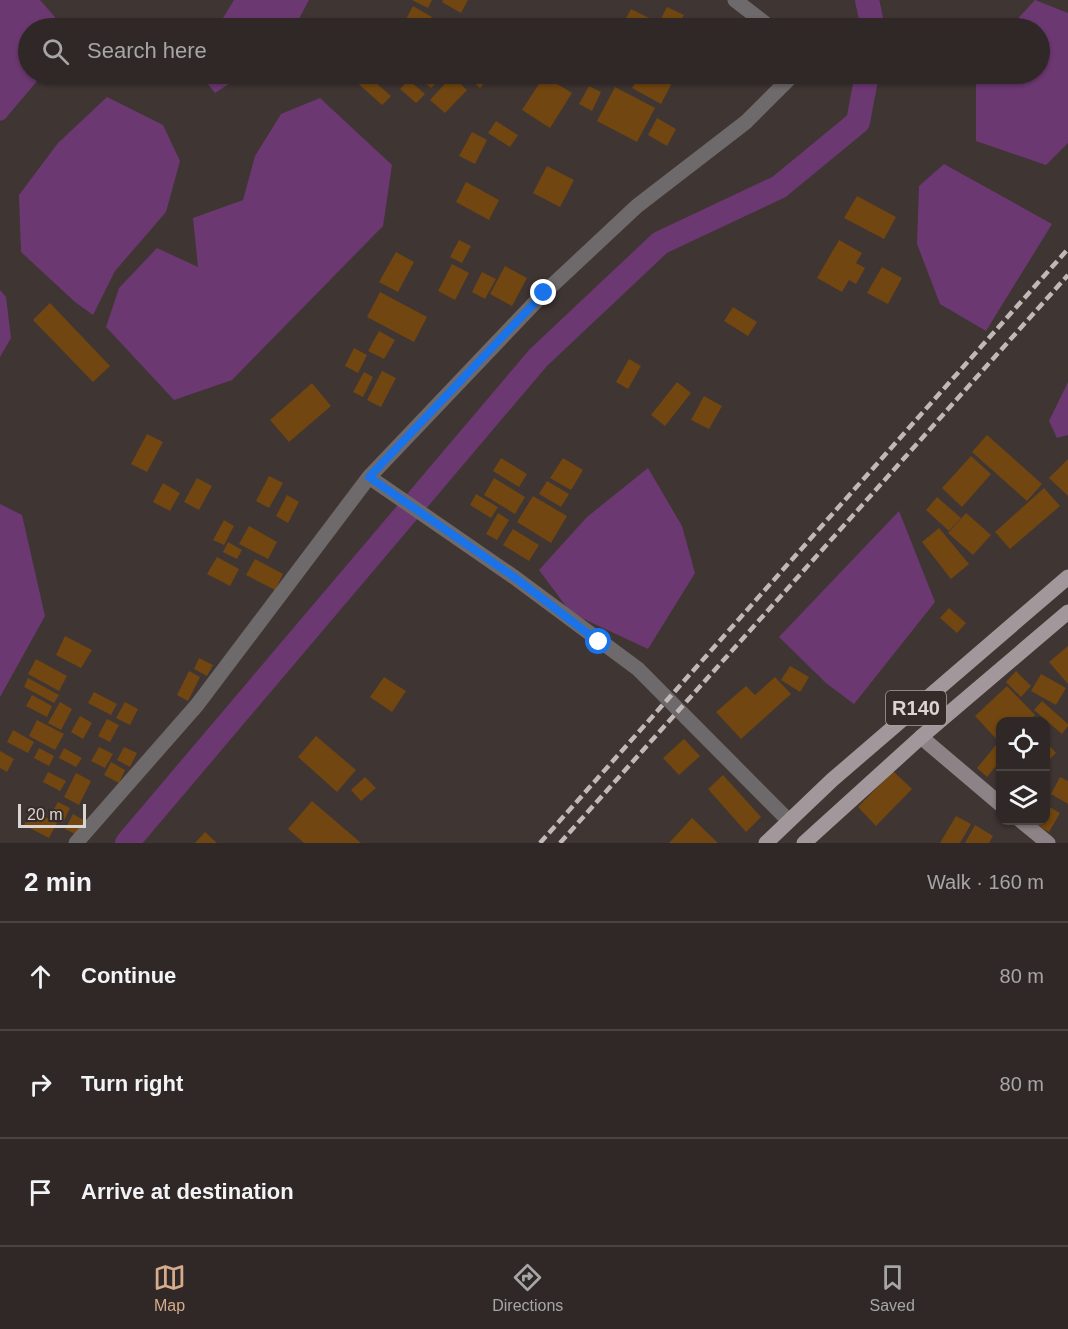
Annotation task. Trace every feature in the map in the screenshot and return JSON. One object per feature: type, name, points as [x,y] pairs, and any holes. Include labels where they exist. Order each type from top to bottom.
[{"type":"main road","name":"R140","points":[[766,843],[832,780],[1068,577]]},
{"type":"main road","name":"R140","points":[[804,843],[921,736],[1068,612]]},
{"type":"main road","points":[[921,736],[996,801]]},
{"type":"main road","points":[[1026,825],[1048,843]]},
{"type":"street","points":[[735,0],[758,18]]},
{"type":"street","points":[[76,843],[197,705],[374,480],[544,293],[637,206],[746,122],[784,84]]},
{"type":"street","points":[[374,480],[514,577],[638,669],[789,821]]},
{"type":"shaded area","points":[[0,0],[40,0],[55,18],[18,18],[18,84],[35,84],[5,119],[0,121]]},
{"type":"shaded area","points":[[234,0],[309,0],[299,18],[223,18]]},
{"type":"shaded area","points":[[1035,0],[1068,13],[1068,143],[1046,165],[976,141],[976,84],[1050,84],[1050,18],[1018,18]]},
{"type":"shaded area","points":[[208,84],[229,84],[215,93]]},
{"type":"shaded area","points":[[107,97],[163,125],[180,161],[166,212],[115,271],[93,315],[75,302],[21,252],[19,195],[58,143]]},
{"type":"shaded area","points":[[320,98],[392,165],[383,226],[232,380],[174,400],[106,327],[119,288],[157,248],[198,267],[193,218],[243,200],[255,156],[281,114]]},
{"type":"shaded area","points":[[944,164],[1052,224],[986,331],[940,304],[917,244],[919,186]]},
{"type":"shaded area","points":[[0,290],[6,297],[11,338],[0,357]]},
{"type":"shaded area","points":[[1068,382],[1068,435],[1057,438],[1049,421]]},
{"type":"shaded area","points":[[648,468],[682,526],[695,573],[648,649],[571,613],[539,570],[587,517]]},
{"type":"shaded area","points":[[0,504],[22,515],[45,616],[0,697]]},
{"type":"shaded area","points":[[899,511],[935,602],[854,704],[826,683],[779,637]]},
{"type":"building","points":[[412,0],[432,0],[428,8]]},
{"type":"building","points":[[443,0],[468,0],[461,13],[442,2]]},
{"type":"building","points":[[413,6],[432,17],[431,18],[407,18]]},
{"type":"building","points":[[667,7],[684,15],[682,18],[661,18]]},
{"type":"building","points":[[631,9],[649,18],[626,18]]},
{"type":"building","points":[[359,84],[377,84],[391,96],[382,105]]},
{"type":"building","points":[[405,84],[414,84],[425,94],[416,103],[400,89]]},
{"type":"building","points":[[445,84],[461,84],[467,90],[445,113],[430,100]]},
{"type":"building","points":[[539,84],[557,84],[572,93],[550,128],[522,110]]},
{"type":"building","points":[[634,84],[671,84],[661,104],[632,88]]},
{"type":"building","points":[[589,86],[601,92],[592,111],[579,104]]},
{"type":"building","points":[[615,87],[655,108],[637,142],[597,121]]},
{"type":"building","points":[[657,118],[676,129],[667,146],[648,135]]},
{"type":"building","points":[[496,121],[518,135],[510,147],[488,133]]},
{"type":"building","points":[[472,132],[487,140],[475,164],[459,156]]},
{"type":"building","points":[[547,166],[574,180],[560,207],[533,193]]},
{"type":"building","points":[[466,182],[499,200],[489,220],[456,202]]},
{"type":"building","points":[[857,196],[896,217],[884,239],[844,218]]},
{"type":"building","points":[[459,240],[471,246],[462,263],[450,257]]},
{"type":"building","points":[[839,240],[862,253],[856,263],[865,268],[856,284],[849,280],[842,292],[817,278]]},
{"type":"building","points":[[396,252],[414,262],[398,292],[379,282]]},
{"type":"building","points":[[452,264],[469,273],[455,300],[438,291]]},
{"type":"building","points":[[505,266],[527,278],[512,306],[490,294]]},
{"type":"building","points":[[882,267],[902,278],[888,304],[867,293]]},
{"type":"building","points":[[482,272],[496,279],[485,299],[472,292]]},
{"type":"building","points":[[380,292],[427,317],[414,342],[367,317]]},
{"type":"building","points":[[50,303],[110,366],[93,382],[33,320]]},
{"type":"building","points":[[733,307],[757,322],[748,336],[724,321]]},
{"type":"building","points":[[379,331],[395,340],[384,359],[368,351]]},
{"type":"building","points":[[354,348],[367,355],[358,373],[345,366]]},
{"type":"building","points":[[629,359],[641,366],[628,389],[616,382]]},
{"type":"building","points":[[382,371],[396,378],[381,407],[367,400]]},
{"type":"building","points":[[364,372],[373,377],[363,397],[353,392]]},
{"type":"building","points":[[677,382],[691,393],[665,426],[651,415]]},
{"type":"building","points":[[312,383],[331,406],[289,442],[270,420]]},
{"type":"building","points":[[704,396],[722,406],[709,429],[691,420]]},
{"type":"building","points":[[147,434],[163,442],[147,472],[131,464]]},
{"type":"building","points":[[987,435],[1042,484],[1027,501],[972,452]]},
{"type":"building","points":[[971,456],[991,474],[962,507],[942,488]]},
{"type":"building","points":[[501,458],[527,474],[519,487],[493,471]]},
{"type":"building","points":[[563,458],[583,470],[571,490],[550,478]]},
{"type":"building","points":[[1068,459],[1068,496],[1049,478]]},
{"type":"building","points":[[269,476],[283,483],[269,508],[256,501]]},
{"type":"building","points":[[197,478],[212,486],[199,510],[184,502]]},
{"type":"building","points":[[494,478],[525,497],[515,514],[484,495]]},
{"type":"building","points":[[547,481],[569,494],[561,507],[539,494]]},
{"type":"building","points":[[163,483],[180,493],[170,511],[153,502]]},
{"type":"building","points":[[1044,488],[1060,506],[1010,549],[995,532]]},
{"type":"building","points":[[476,494],[498,507],[491,518],[470,505]]},
{"type":"building","points":[[287,495],[299,502],[288,523],[276,516]]},
{"type":"building","points":[[533,496],[567,516],[551,543],[517,522]]},
{"type":"building","points":[[937,497],[961,518],[949,531],[926,510]]},
{"type":"building","points":[[498,513],[509,520],[497,540],[486,534]]},
{"type":"building","points":[[966,513],[991,535],[973,555],[948,533]]},
{"type":"building","points":[[224,520],[234,526],[224,545],[213,540]]},
{"type":"building","points":[[249,526],[277,542],[268,559],[239,544]]},
{"type":"building","points":[[939,528],[969,564],[951,579],[922,542]]},
{"type":"building","points":[[513,529],[539,545],[529,561],[503,545]]},
{"type":"building","points":[[228,542],[242,550],[237,559],[223,552]]},
{"type":"building","points":[[217,557],[239,569],[230,586],[207,574]]},
{"type":"building","points":[[255,559],[283,574],[275,590],[246,575]]},
{"type":"building","points":[[949,608],[966,623],[957,633],[940,618]]},
{"type":"building","points":[[65,636],[92,650],[81,668],[56,655]]},
{"type":"building","points":[[1068,646],[1068,684],[1049,662]]},
{"type":"building","points":[[199,658],[213,665],[207,676],[194,669]]},
{"type":"building","points":[[36,659],[67,676],[59,691],[28,674]]},
{"type":"building","points":[[790,666],[809,677],[800,692],[781,680]]},
{"type":"building","points":[[189,671],[200,677],[188,701],[177,695]]},
{"type":"building","points":[[1016,671],[1031,686],[1021,697],[1006,682]]},
{"type":"building","points":[[1041,674],[1066,688],[1056,705],[1031,691]]},
{"type":"building","points":[[384,677],[406,691],[392,712],[370,697]]},
{"type":"building","points":[[775,677],[791,694],[741,739],[716,712],[746,686],[755,695]]},
{"type":"building","points":[[28,678],[59,695],[54,703],[24,687]]},
{"type":"building","points":[[1007,686],[1035,715],[1033,717],[996,717],[996,739],[975,716]]},
{"type":"building","points":[[94,692],[117,704],[111,715],[88,703]]},
{"type":"building","points":[[32,695],[52,706],[47,717],[26,706]]},
{"type":"building","points":[[1042,701],[1068,726],[1062,734],[1050,724],[1050,717],[1042,717],[1034,710]]},
{"type":"building","points":[[60,702],[72,709],[61,730],[48,723]]},
{"type":"building","points":[[125,702],[138,709],[130,725],[116,718]]},
{"type":"building","points":[[80,716],[92,723],[83,739],[71,732]]},
{"type":"building","points":[[107,719],[119,725],[110,742],[98,736]]},
{"type":"building","points":[[37,720],[64,734],[55,750],[29,736]]},
{"type":"building","points":[[13,730],[34,742],[28,753],[7,742]]},
{"type":"building","points":[[316,736],[356,770],[337,792],[298,757]]},
{"type":"building","points":[[684,739],[700,756],[679,775],[663,758]]},
{"type":"building","points":[[996,745],[996,766],[987,777],[977,768]]},
{"type":"building","points":[[1050,746],[1056,753],[1050,759]]},
{"type":"building","points":[[99,747],[113,754],[105,768],[91,761]]},
{"type":"building","points":[[124,747],[137,753],[130,767],[117,760]]},
{"type":"building","points":[[39,748],[54,756],[49,766],[34,758]]},
{"type":"building","points":[[64,748],[82,758],[76,767],[59,758]]},
{"type":"building","points":[[0,751],[14,759],[7,772],[0,768]]},
{"type":"building","points":[[111,762],[125,770],[119,783],[104,775]]},
{"type":"building","points":[[893,771],[912,789],[876,826],[858,807]]},
{"type":"building","points":[[48,772],[66,781],[60,791],[43,782]]},
{"type":"building","points":[[76,773],[91,781],[79,805],[64,797]]},
{"type":"building","points":[[723,775],[761,817],[746,832],[708,789]]},
{"type":"building","points":[[365,777],[376,788],[361,801],[351,790]]},
{"type":"building","points":[[1060,777],[1068,781],[1068,804],[1051,794]]},
{"type":"building","points":[[312,801],[361,843],[304,843],[288,829]]},
{"type":"building","points":[[58,802],[70,808],[63,823],[50,816]]},
{"type":"building","points":[[1050,807],[1060,813],[1049,832],[1037,825],[1050,825]]},
{"type":"building","points":[[32,810],[57,823],[49,838],[24,825]]},
{"type":"building","points":[[73,814],[87,822],[79,836],[65,829]]},
{"type":"building","points":[[956,816],[971,824],[960,843],[940,843]]},
{"type":"building","points":[[692,818],[718,843],[669,843]]},
{"type":"building","points":[[975,825],[993,836],[989,843],[965,843]]},
{"type":"building","points":[[205,832],[217,843],[195,843]]},
{"type":"waterway","points":[[867,0],[871,18]]},
{"type":"waterway","points":[[127,843],[538,358],[660,243],[779,187],[858,122],[865,84]]},
{"type":"railway","points":[[540,843],[1068,249]]},
{"type":"railway","points":[[560,843],[1068,275]]},
{"type":"route","points":[[544,293],[369,477],[514,577],[599,642]]}]
